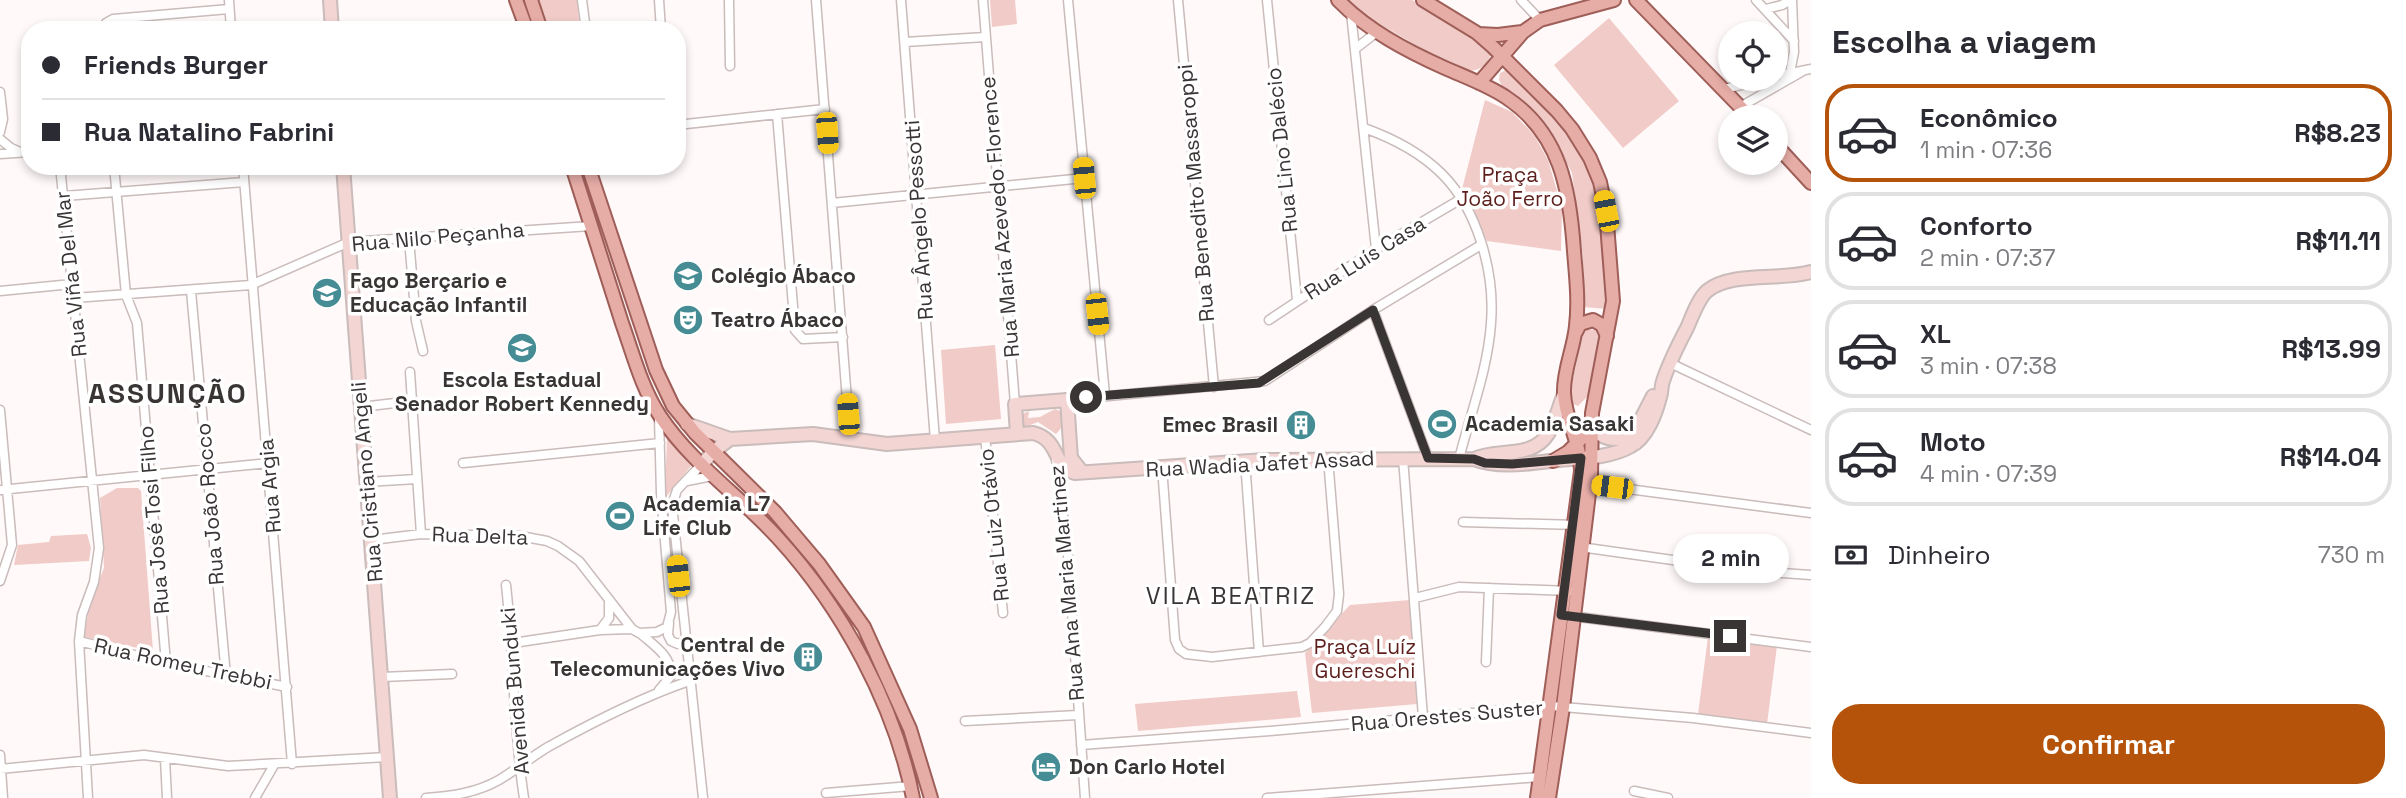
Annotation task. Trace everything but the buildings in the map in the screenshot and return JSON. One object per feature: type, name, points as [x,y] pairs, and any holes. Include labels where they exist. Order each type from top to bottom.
[{"type":"main road","points":[[516,0],[524,21]]},
{"type":"main road","points":[[531,0],[538,21]]},
{"type":"main road","points":[[1338,0],[1377,32],[1429,61],[1500,93],[1523,109],[1541,129],[1557,156],[1571,211],[1577,300],[1576,332],[1564,394],[1578,443],[1587,457],[1590,484],[1579,525]]},
{"type":"main road","points":[[1423,0],[1477,33],[1572,129],[1590,158],[1600,182],[1606,211],[1613,301],[1592,418],[1567,616],[1549,798]]},
{"type":"main road","points":[[1479,83],[1511,44],[1540,20],[1614,0]]},
{"type":"main road","points":[[1636,0],[1718,83]]},
{"type":"main road","points":[[1477,33],[1499,35],[1523,32]]},
{"type":"main road","points":[[1726,91],[1738,105]]},
{"type":"main road","points":[[1788,158],[1811,183]]},
{"type":"main road","points":[[575,175],[636,365],[659,415],[701,466],[778,537],[845,630],[877,686],[897,734],[912,792]]},
{"type":"main road","points":[[591,175],[656,370],[673,406],[687,424],[791,530],[864,627],[910,729],[931,798]]},
{"type":"main road","points":[[1576,332],[1580,324],[1593,320],[1602,325],[1607,336]]},
{"type":"main road","points":[[1567,407],[1572,413],[1592,418]]},
{"type":"main road","points":[[1553,461],[1578,443],[1592,418]]},
{"type":"main road","points":[[1536,798],[1557,706]]},
{"type":"street","points":[[330,0],[331,21]]},
{"type":"street","points":[[582,0],[585,21]]},
{"type":"street","points":[[659,0],[660,21]]},
{"type":"street","points":[[729,0],[730,66]]},
{"type":"street","points":[[816,0],[850,439]]},
{"type":"street","name":"Rua Ângelo Pessotti","points":[[901,0],[935,440]]},
{"type":"street","name":"Rua Maria Azevedo Florence","points":[[983,0],[1017,434]]},
{"type":"street","points":[[1068,0],[1105,395]]},
{"type":"street","name":"Rua Benedito Massaroppi","points":[[1178,0],[1214,387]]},
{"type":"street","name":"Rua Lino Dalécio","points":[[1267,0],[1297,300]]},
{"type":"street","points":[[1521,0],[1540,20]]},
{"type":"street","points":[[1756,0],[1794,41]]},
{"type":"street","points":[[1766,9],[1791,0],[1794,41],[1789,75]]},
{"type":"street","points":[[110,21],[229,5]]},
{"type":"street","points":[[1351,13],[1376,249]]},
{"type":"street","points":[[1355,49],[1377,32]]},
{"type":"street","points":[[905,42],[985,37]]},
{"type":"street","points":[[1743,105],[1789,75],[1807,70]]},
{"type":"street","points":[[0,92],[3,119],[0,132]]},
{"type":"street","points":[[686,124],[825,109]]},
{"type":"street","points":[[777,114],[795,330],[803,339],[843,337]]},
{"type":"street","points":[[1364,128],[1389,137],[1424,159],[1443,175],[1461,199],[1482,245],[1489,275],[1491,323],[1459,459]]},
{"type":"street","points":[[0,139],[10,148],[21,151]]},
{"type":"street","points":[[0,154],[21,153]]},
{"type":"street","name":"Rua Viña Del Mar","points":[[61,175],[98,559],[94,582],[82,615],[79,641],[88,798]]},
{"type":"street","name":"Rua José Tosi Filho","points":[[115,175],[126,295],[137,323],[166,663]]},
{"type":"street","name":"Rua Argia","points":[[244,175],[292,764]]},
{"type":"street","name":"Rua Cristiano Angeli","points":[[344,175],[390,798]]},
{"type":"street","points":[[832,203],[1084,178]]},
{"type":"street","points":[[64,196],[244,183]]},
{"type":"street","name":"Rua Luís Casa","points":[[1269,320],[1376,249],[1461,199]]},
{"type":"street","name":"Rua Nilo Peçanha","points":[[74,298],[251,285],[349,242],[592,226]]},
{"type":"street","points":[[409,239],[416,321],[423,351]]},
{"type":"street","points":[[1015,404],[1265,381],[1373,310],[1482,245]]},
{"type":"street","name":"Rua Wadia Jafet Assad","points":[[1592,418],[1596,431],[1603,437],[1617,440],[1626,438],[1636,429],[1661,385],[1701,300],[1710,289],[1736,280],[1784,278],[1811,272]]},
{"type":"street","points":[[0,291],[72,284]]},
{"type":"street","name":"Rua João Rocco","points":[[191,291],[226,676]]},
{"type":"street","points":[[1373,310],[1428,458]]},
{"type":"street","points":[[1670,363],[1811,430]]},
{"type":"street","points":[[410,372],[421,534]]},
{"type":"street","name":"Rua Wadia Jafet Assad","points":[[1083,472],[1328,458],[1474,459],[1485,463],[1587,457],[1627,449],[1640,439],[1657,407],[1661,385]]},
{"type":"street","name":"Rua Wadia Jafet Assad","points":[[1474,459],[1486,454],[1526,451],[1539,446],[1550,429],[1564,394]]},
{"type":"street","points":[[1067,400],[1071,458],[1083,472]]},
{"type":"street","points":[[361,407],[412,401]]},
{"type":"street","points":[[0,410],[4,490],[12,545],[1,577]]},
{"type":"street","points":[[659,415],[661,495],[670,595],[670,640],[678,644],[685,641]]},
{"type":"street","name":"Rua Ana Maria Martinez","points":[[687,424],[730,439],[799,434],[887,444],[1033,433],[1053,444],[1068,555],[1085,798]]},
{"type":"street","points":[[1047,439],[1058,437],[1069,425]]},
{"type":"street","name":"Rua Luiz Otávio","points":[[985,436],[1003,613]]},
{"type":"street","points":[[703,798],[672,510],[674,495],[714,451],[730,439]]},
{"type":"street","points":[[463,463],[660,443]]},
{"type":"street","points":[[1056,453],[1070,471],[1083,472]]},
{"type":"street","points":[[1162,467],[1175,640],[1185,654],[1198,657],[1298,649],[1307,645],[1337,611],[1338,563],[1328,458]]},
{"type":"street","points":[[1403,458],[1423,718]]},
{"type":"street","points":[[1245,461],[1259,652]]},
{"type":"street","points":[[4,490],[268,463]]},
{"type":"street","points":[[685,482],[712,476]]},
{"type":"street","points":[[366,482],[417,479]]},
{"type":"street","points":[[1590,484],[1811,513]]},
{"type":"street","points":[[1463,522],[1579,525]]},
{"type":"street","name":"Rua Delta","points":[[372,540],[421,534],[520,536],[547,541],[569,553],[635,631],[665,656],[671,668],[671,676],[654,694]]},
{"type":"street","points":[[1576,546],[1751,570],[1811,575]]},
{"type":"street","name":"Avenida Bunduki","points":[[506,585],[513,643],[519,766],[524,798]]},
{"type":"street","points":[[1486,662],[1489,588]]},
{"type":"street","points":[[1415,598],[1444,589],[1570,591]]},
{"type":"street","points":[[600,630],[609,618],[608,598]]},
{"type":"street","points":[[1567,616],[1811,647]]},
{"type":"street","points":[[513,643],[600,630],[657,632],[669,623]]},
{"type":"street","name":"Rua Romeu Trebbi","points":[[79,641],[166,663],[287,687]]},
{"type":"street","points":[[382,677],[452,674]]},
{"type":"street","points":[[426,798],[454,796],[476,790],[500,779],[579,730],[654,694],[689,681]]},
{"type":"street","name":"Rua Orestes Suster","points":[[1082,745],[1557,706],[1693,718],[1811,733]]},
{"type":"street","points":[[965,721],[1078,715]]},
{"type":"street","points":[[0,755],[3,798]]},
{"type":"street","points":[[1,769],[144,755],[228,766],[387,757]]},
{"type":"street","points":[[165,758],[167,798]]},
{"type":"street","points":[[255,798],[274,765]]},
{"type":"street","points":[[1267,798],[1539,777]]},
{"type":"street","points":[[1634,791],[1665,798]]},
{"type":"street","points":[[826,793],[912,792]]},
{"type":"green space","points":[[538,0],[577,0],[579,21],[545,21]]},
{"type":"green space","points":[[990,0],[1015,0],[1017,24],[992,27]]},
{"type":"green space","points":[[1348,0],[1412,0],[1486,43],[1492,49],[1488,61],[1475,70],[1457,69],[1371,19]]},
{"type":"green space","points":[[1609,18],[1679,101],[1623,148],[1554,65]]},
{"type":"green space","points":[[1506,70],[1522,79],[1565,127],[1579,145],[1590,169],[1603,229],[1606,309],[1584,307],[1583,258],[1572,173],[1549,129],[1538,115],[1502,86],[1500,73]]},
{"type":"green space","name":"Praça João Ferro","points":[[1485,100],[1512,112],[1534,135],[1548,160],[1562,208],[1561,251],[1487,241],[1462,189]]},
{"type":"green space","points":[[1586,329],[1600,331],[1602,338],[1590,394],[1578,406],[1573,404],[1569,397]]},
{"type":"green space","points":[[995,345],[1001,419],[946,424],[941,350]]},
{"type":"green space","points":[[1055,409],[1060,411],[1063,420],[1056,434],[1038,422],[1022,428],[1022,414],[1029,411],[1028,418],[1040,417]]},
{"type":"green space","points":[[667,436],[691,466],[665,498]]},
{"type":"green space","points":[[117,488],[138,488],[141,491],[153,651],[84,637],[90,602],[104,568],[100,498]]},
{"type":"green space","points":[[87,534],[91,548],[89,561],[14,565],[18,545],[49,542],[51,536]]},
{"type":"green space","name":"Praça Luíz Guereschi","points":[[1410,600],[1417,704],[1312,713],[1305,653],[1350,605]]},
{"type":"green space","points":[[1708,637],[1777,646],[1767,724],[1698,714]]},
{"type":"green space","points":[[1297,691],[1301,717],[1138,731],[1135,704]]},
{"type":"place","name":"Colégio Ábaco","points":[[688,276]]},
{"type":"place","name":"Fago Berçario e Educação Infantil","points":[[327,293]]},
{"type":"place","name":"Teatro Ábaco","points":[[688,320]]},
{"type":"place","name":"Escola Estadual Senador Robert Kennedy","points":[[522,348]]},
{"type":"place","name":"Academia Sasaki","points":[[1442,424]]},
{"type":"place","name":"Emec Brasil","points":[[1301,425]]},
{"type":"place","name":"Academia L7 Life Club","points":[[620,516]]},
{"type":"place","name":"Central de Telecomunicações Vivo","points":[[808,657]]},
{"type":"place","name":"Don Carlo Hotel","points":[[1046,767]]},
{"type":"district","name":"ASSUNÇÃO","points":[[168,393]]},
{"type":"district","name":"VILA BEATRIZ","points":[[1231,596]]},
{"type":"route","points":[[1086,397],[1259,383],[1373,310],[1428,458],[1474,459],[1485,463],[1512,464],[1581,458],[1580,484],[1561,615],[1730,636]]}]
